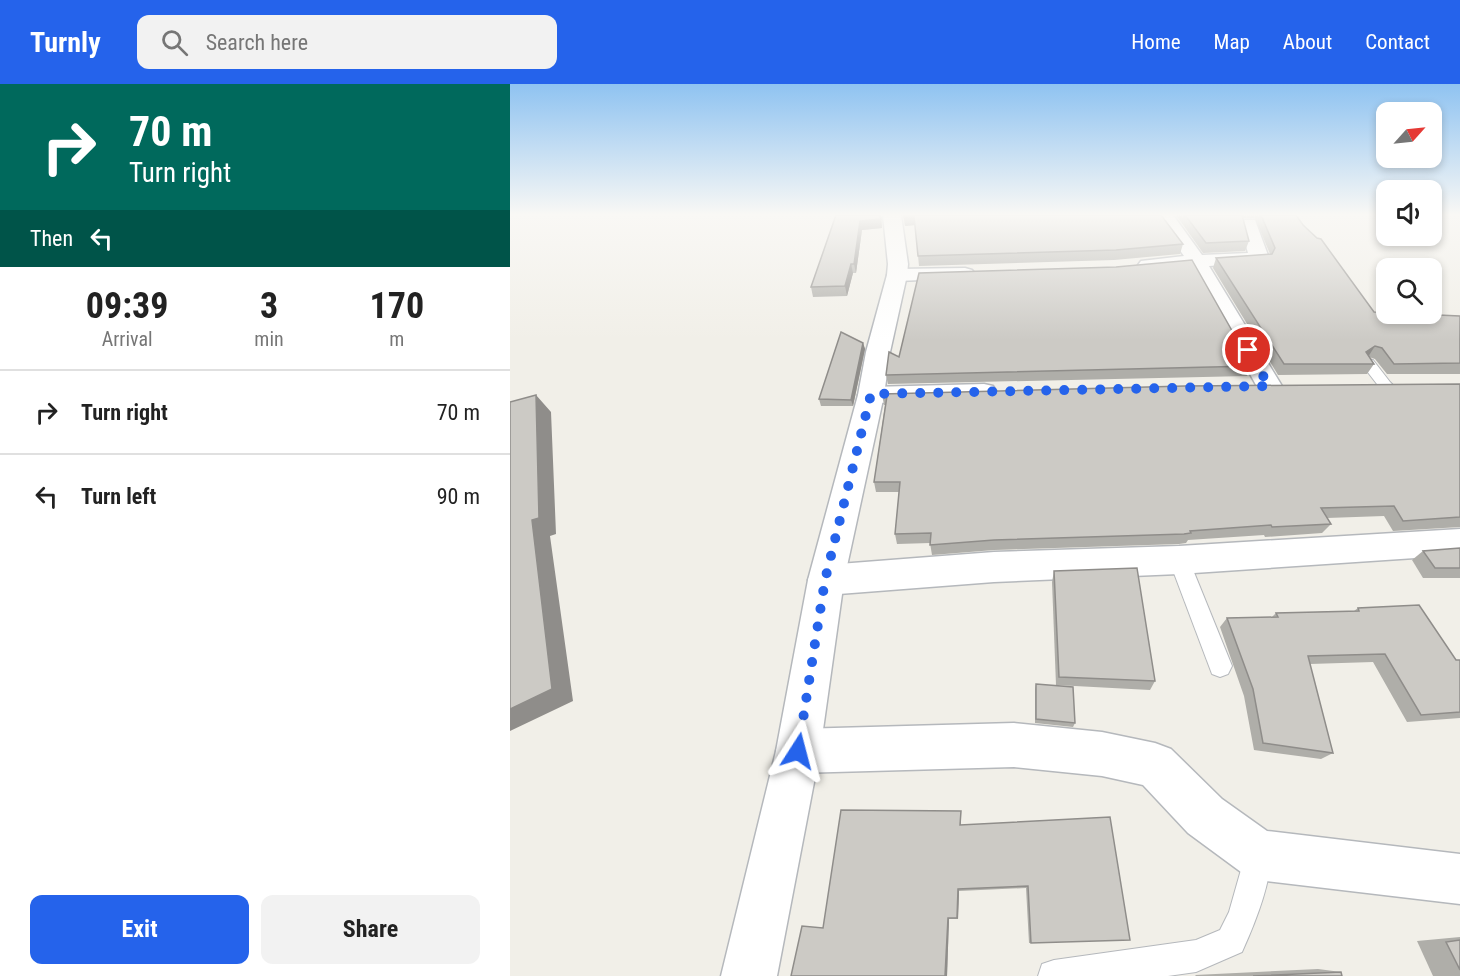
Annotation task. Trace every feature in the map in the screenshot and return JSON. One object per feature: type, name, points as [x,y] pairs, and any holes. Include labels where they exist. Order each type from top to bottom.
[{"type":"street","points":[[749,976],[798,751],[825,580],[871,394],[878,352],[897,275],[897,257]]},
{"type":"street","points":[[1193,257],[1281,386],[1236,386]]},
{"type":"street","points":[[1126,267],[1259,257]]},
{"type":"street","points":[[897,275],[984,273]]},
{"type":"street","points":[[1350,385],[1397,385]]},
{"type":"street","points":[[871,394],[1002,391]]},
{"type":"street","points":[[825,580],[994,567],[1179,560],[1460,542]]},
{"type":"street","points":[[798,751],[1014,745],[1102,754],[1155,765],[1205,816],[1258,855],[1460,879]]},
{"type":"lane","points":[[1368,363],[1397,385]]},
{"type":"lane","points":[[1179,560],[1220,666]]},
{"type":"lane","points":[[1054,976],[1196,956],[1231,941],[1243,915],[1258,855]]},
{"type":"building","points":[[822,257],[855,257],[845,286],[811,287]]},
{"type":"building","points":[[1334,257],[1376,312],[1376,324],[1442,324],[1442,315],[1460,316],[1460,363],[1394,364],[1382,348],[1375,346],[1366,352],[1374,364],[1284,364],[1216,258]]},
{"type":"building","points":[[1192,260],[1252,366],[886,375],[889,352],[899,357],[919,273],[1116,267]]},
{"type":"building","points":[[841,332],[863,343],[851,400],[819,399]]},
{"type":"building","points":[[1460,384],[1460,517],[1403,521],[1394,506],[1321,508],[1331,524],[1272,527],[1271,525],[1190,531],[1191,533],[1184,534],[994,540],[930,545],[931,533],[895,534],[900,482],[874,482],[887,396],[882,394],[1185,386]]},
{"type":"building","points":[[536,395],[539,518],[532,520],[552,689],[510,709],[510,402]]},
{"type":"building","points":[[1460,548],[1460,568],[1435,568],[1423,551]]},
{"type":"building","points":[[1137,568],[1155,681],[1059,677],[1054,571]]},
{"type":"building","points":[[1419,605],[1456,660],[1460,660],[1460,712],[1421,715],[1385,654],[1308,656],[1333,753],[1263,743],[1253,689],[1227,618],[1278,617],[1276,613],[1359,611],[1358,608]]},
{"type":"building","points":[[1036,684],[1073,687],[1075,723],[1036,719]]},
{"type":"building","points":[[841,810],[961,811],[960,825],[1110,817],[1130,940],[1031,943],[1028,886],[958,889],[957,918],[948,918],[945,976],[791,976],[802,926],[823,928]]},
{"type":"building","points":[[1460,940],[1460,970],[1446,942]]},
{"type":"building","points":[[1341,972],[1342,976],[1253,976]]},
{"type":"route","points":[[798,751],[825,580],[838,535],[871,394],[1269,386],[1248,350]]}]
